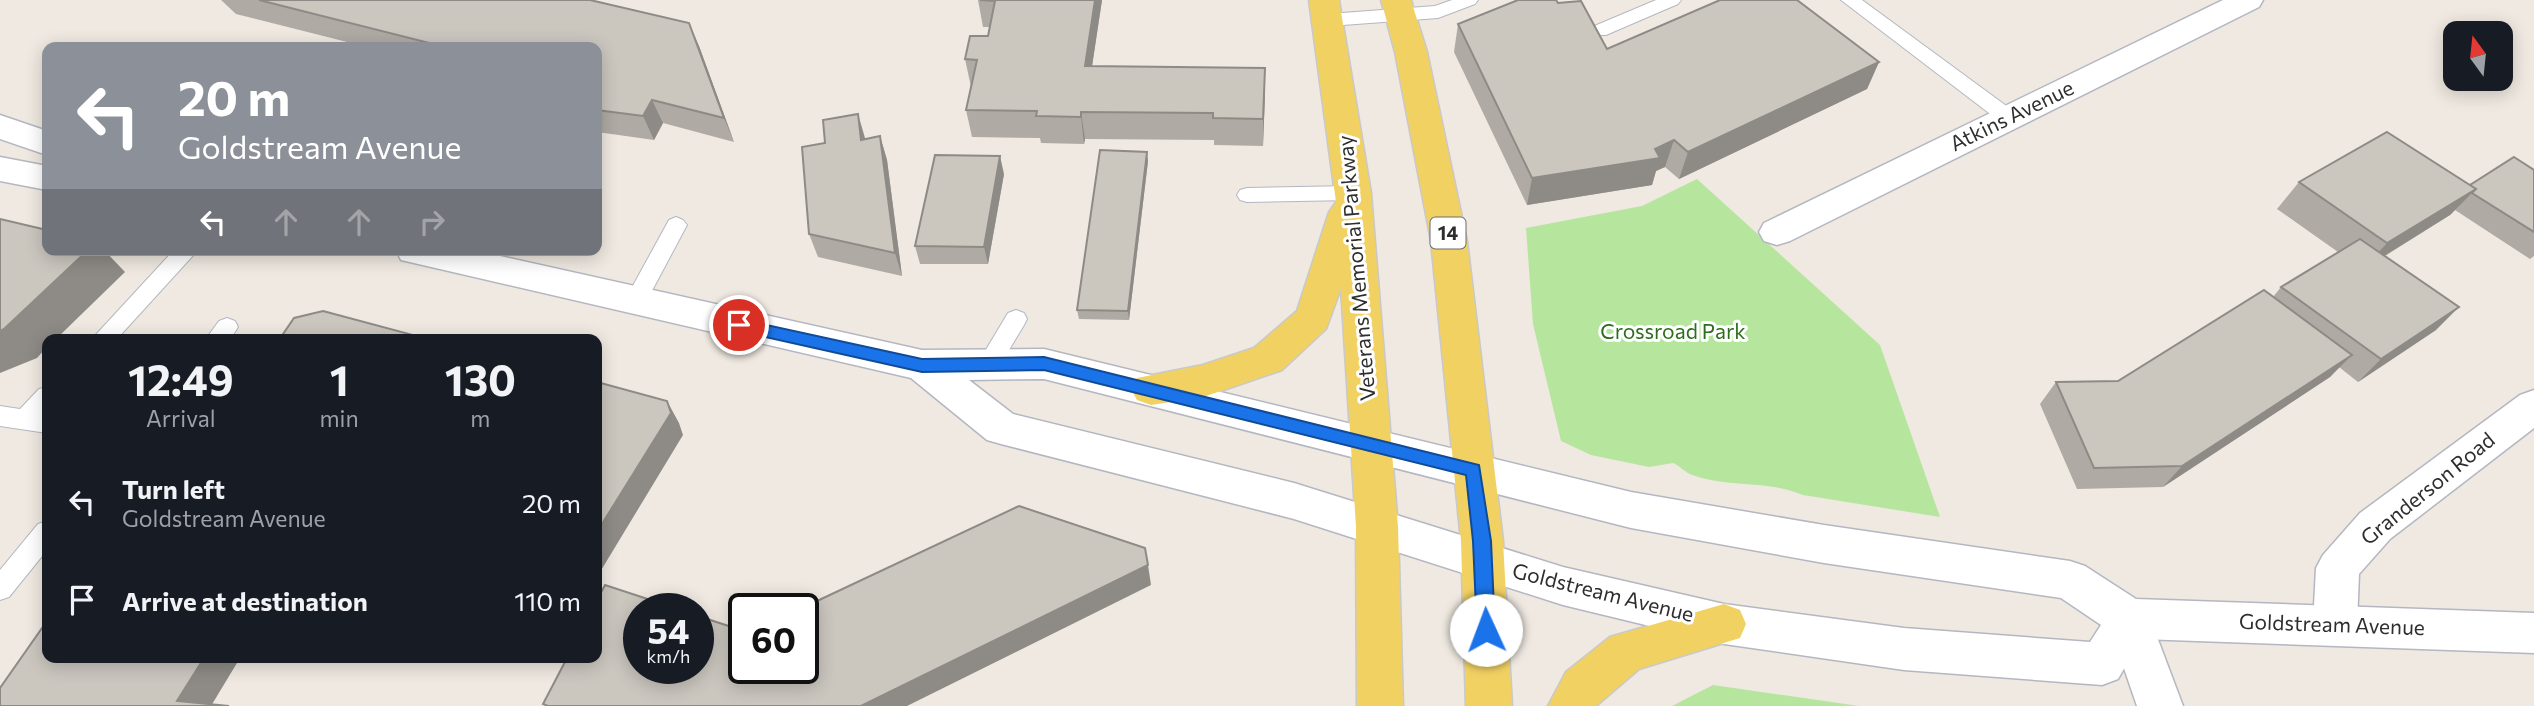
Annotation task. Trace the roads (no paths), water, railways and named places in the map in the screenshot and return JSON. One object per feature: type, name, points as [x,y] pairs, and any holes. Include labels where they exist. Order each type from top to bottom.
[{"type":"main road","name":"Atkins Avenue","points":[[1777,232],[2248,0]]},
{"type":"main road","name":"14","points":[[1398,8],[1412,52],[1450,241],[1483,561],[1489,706]]},
{"type":"main road","name":"Veterans Memorial Parkway","points":[[1326,10],[1353,193],[1377,527],[1381,706]]},
{"type":"main road","points":[[0,127],[42,141]]},
{"type":"main road","points":[[0,169],[42,177]]},
{"type":"main road","points":[[1151,389],[1203,381],[1268,359],[1313,319],[1353,193]]},
{"type":"main road","name":"Goldstream Avenue","points":[[440,256],[922,365],[1044,364],[1631,510],[1824,544],[2070,580],[2129,619],[2335,624],[2534,633]]},
{"type":"main road","name":"Goldstream Avenue","points":[[922,365],[1002,428],[1294,501],[1563,586],[1724,624],[1904,649],[2102,664],[2129,619]]},
{"type":"main road","name":"Granderson Road","points":[[2335,624],[2338,568],[2375,526],[2534,406]]},
{"type":"main road","points":[[2129,619],[2161,706]]},
{"type":"main road","points":[[1571,706],[1582,687],[1626,652],[1724,624]]},
{"type":"lane","points":[[1326,10],[1398,8],[1438,12],[1469,0]]},
{"type":"lane","points":[[1599,31],[1672,0]]},
{"type":"lane","points":[[1850,0],[2010,118]]},
{"type":"lane","points":[[1247,195],[1353,193]]},
{"type":"lane","points":[[635,302],[676,225]]},
{"type":"lane","points":[[108,334],[181,256]]},
{"type":"lane","points":[[989,364],[1016,319]]},
{"type":"lane","points":[[0,416],[36,422]]},
{"type":"lane","points":[[0,589],[42,538]]},
{"type":"park label","name":"Crossroad Park","points":[[1673,332]]}]
